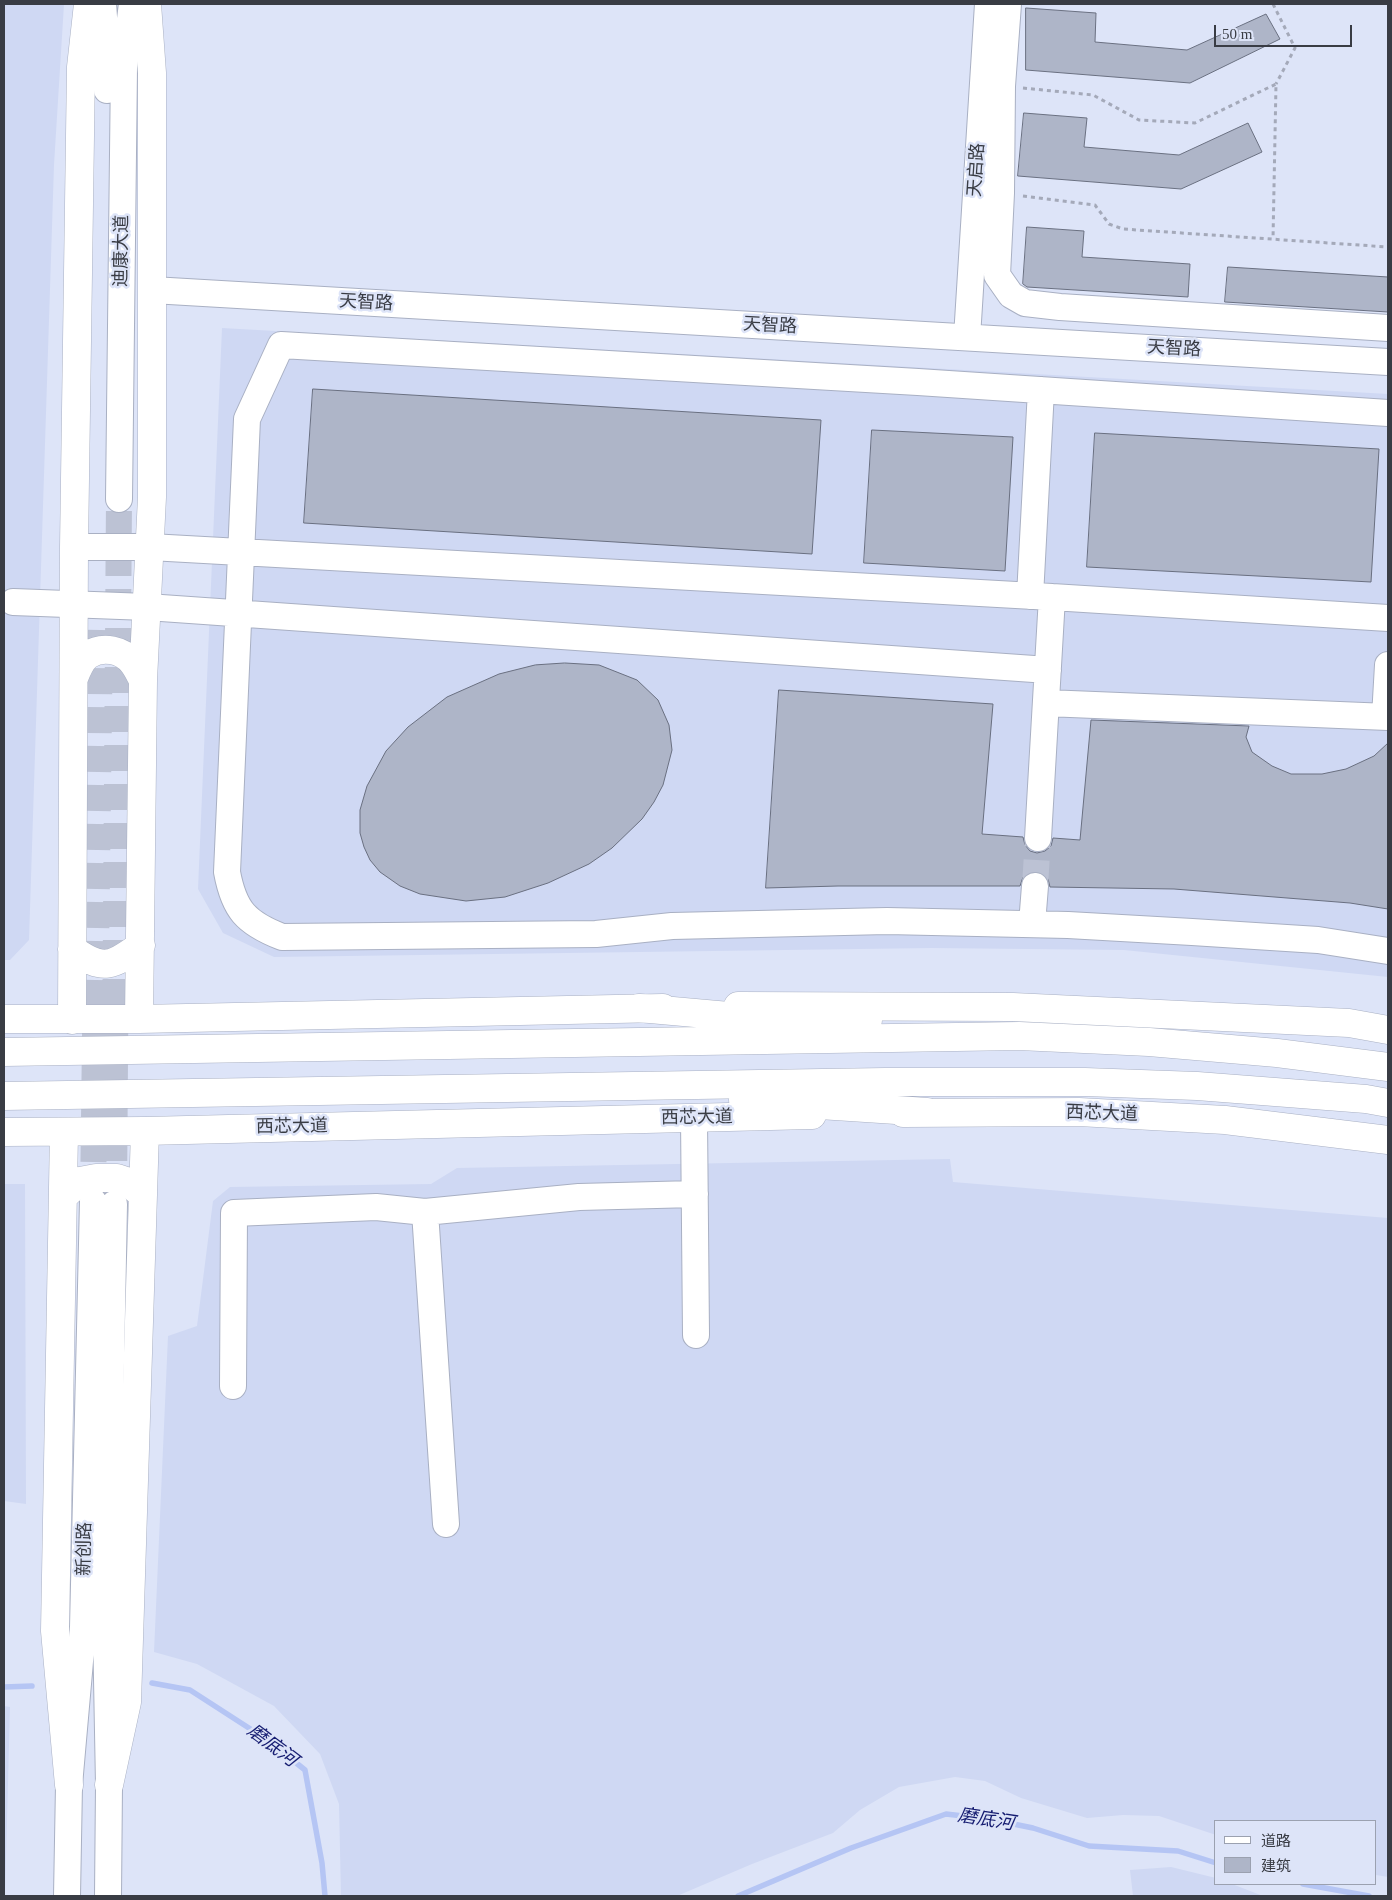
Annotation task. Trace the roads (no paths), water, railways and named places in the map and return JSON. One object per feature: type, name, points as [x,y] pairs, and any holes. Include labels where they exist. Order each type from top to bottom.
[{"type":"main road","points":[[72,1020],[74,547],[81,67],[88,4]]},
{"type":"main road","points":[[140,1019],[143,680],[152,497],[152,73],[147,4]]},
{"type":"main road","points":[[74,678],[81,663],[88,655],[110,649],[124,654],[134,663],[143,680]]},
{"type":"main road","points":[[72,949],[90,961],[106,965],[120,961],[141,944]]},
{"type":"main road","points":[[4,1019],[140,1019],[783,1004],[1013,1006],[1349,1023],[1388,1030]]},
{"type":"main road","points":[[639,1008],[751,1018],[877,1020],[1019,1036],[1159,1043],[1276,1053],[1388,1067]]},
{"type":"main road","points":[[4,1052],[1019,1036]]},
{"type":"main road","name":"西芯大道","points":[[4,1096],[885,1082],[1085,1082],[1198,1086],[1366,1099],[1388,1103]]},
{"type":"main road","points":[[530,1087],[927,1112]]},
{"type":"main road","name":"西芯大道","points":[[4,1132],[145,1131],[927,1112],[1079,1112],[1225,1120],[1388,1140]]},
{"type":"main road","points":[[109,1785],[127,1702],[145,1131]]},
{"type":"main road","points":[[64,1132],[55,1631],[69,1785]]},
{"type":"main road","points":[[64,1196],[80,1181],[96,1178],[117,1178],[126,1181],[143,1195]]},
{"type":"street","name":"迪康大道","points":[[103,4],[107,56],[111,499],[124,67],[132,4]]},
{"type":"street","name":"天启路","points":[[966,337],[988,4]]},
{"type":"street","points":[[1008,4],[1002,86],[1001,193],[997,274],[1011,295],[1025,303],[1060,307],[1388,328]]},
{"type":"street","name":"天智路","points":[[152,290],[1388,362]]},
{"type":"street","points":[[1388,413],[1040,390],[281,345],[247,419],[227,872],[231,893],[240,910],[263,929],[282,937],[596,934],[672,926],[887,921],[1032,924],[1318,940],[1388,951]]},
{"type":"street","points":[[1038,838],[1048,670],[1042,597],[1040,390]]},
{"type":"street","points":[[74,547],[150,547],[1388,618]]},
{"type":"street","points":[[13,602],[147,607],[1048,670]]},
{"type":"street","points":[[1046,703],[1387,717],[1388,665]]},
{"type":"street","points":[[1032,924],[1036,886]]},
{"type":"street","points":[[694,1118],[696,1335]]},
{"type":"street","points":[[233,1386],[234,1214],[376,1207],[425,1212],[579,1197],[695,1194]]},
{"type":"street","name":"新创路","points":[[67,1896],[69,1785],[83,1627],[103,1202],[109,1785],[108,1896]]},
{"type":"street","points":[[425,1212],[446,1524]]},
{"type":"waterway","name":"磨底河","points":[[152,1683],[190,1690],[269,1741],[305,1770],[322,1863],[325,1896]]},
{"type":"waterway","name":"磨底河","points":[[4,1687],[32,1686]]},
{"type":"waterway","name":"磨底河","points":[[738,1896],[851,1848],[946,1814],[989,1819],[1033,1828],[1089,1846],[1178,1851],[1214,1862]]},
{"type":"waterway","name":"磨底河","points":[[1308,1885],[1369,1896]]},
{"type":"tunnel","points":[[114,1200],[119,499]]},
{"type":"tunnel","points":[[93,1201],[100,630]]},
{"type":"tunnel","points":[[1035,886],[1038,838]]}]
